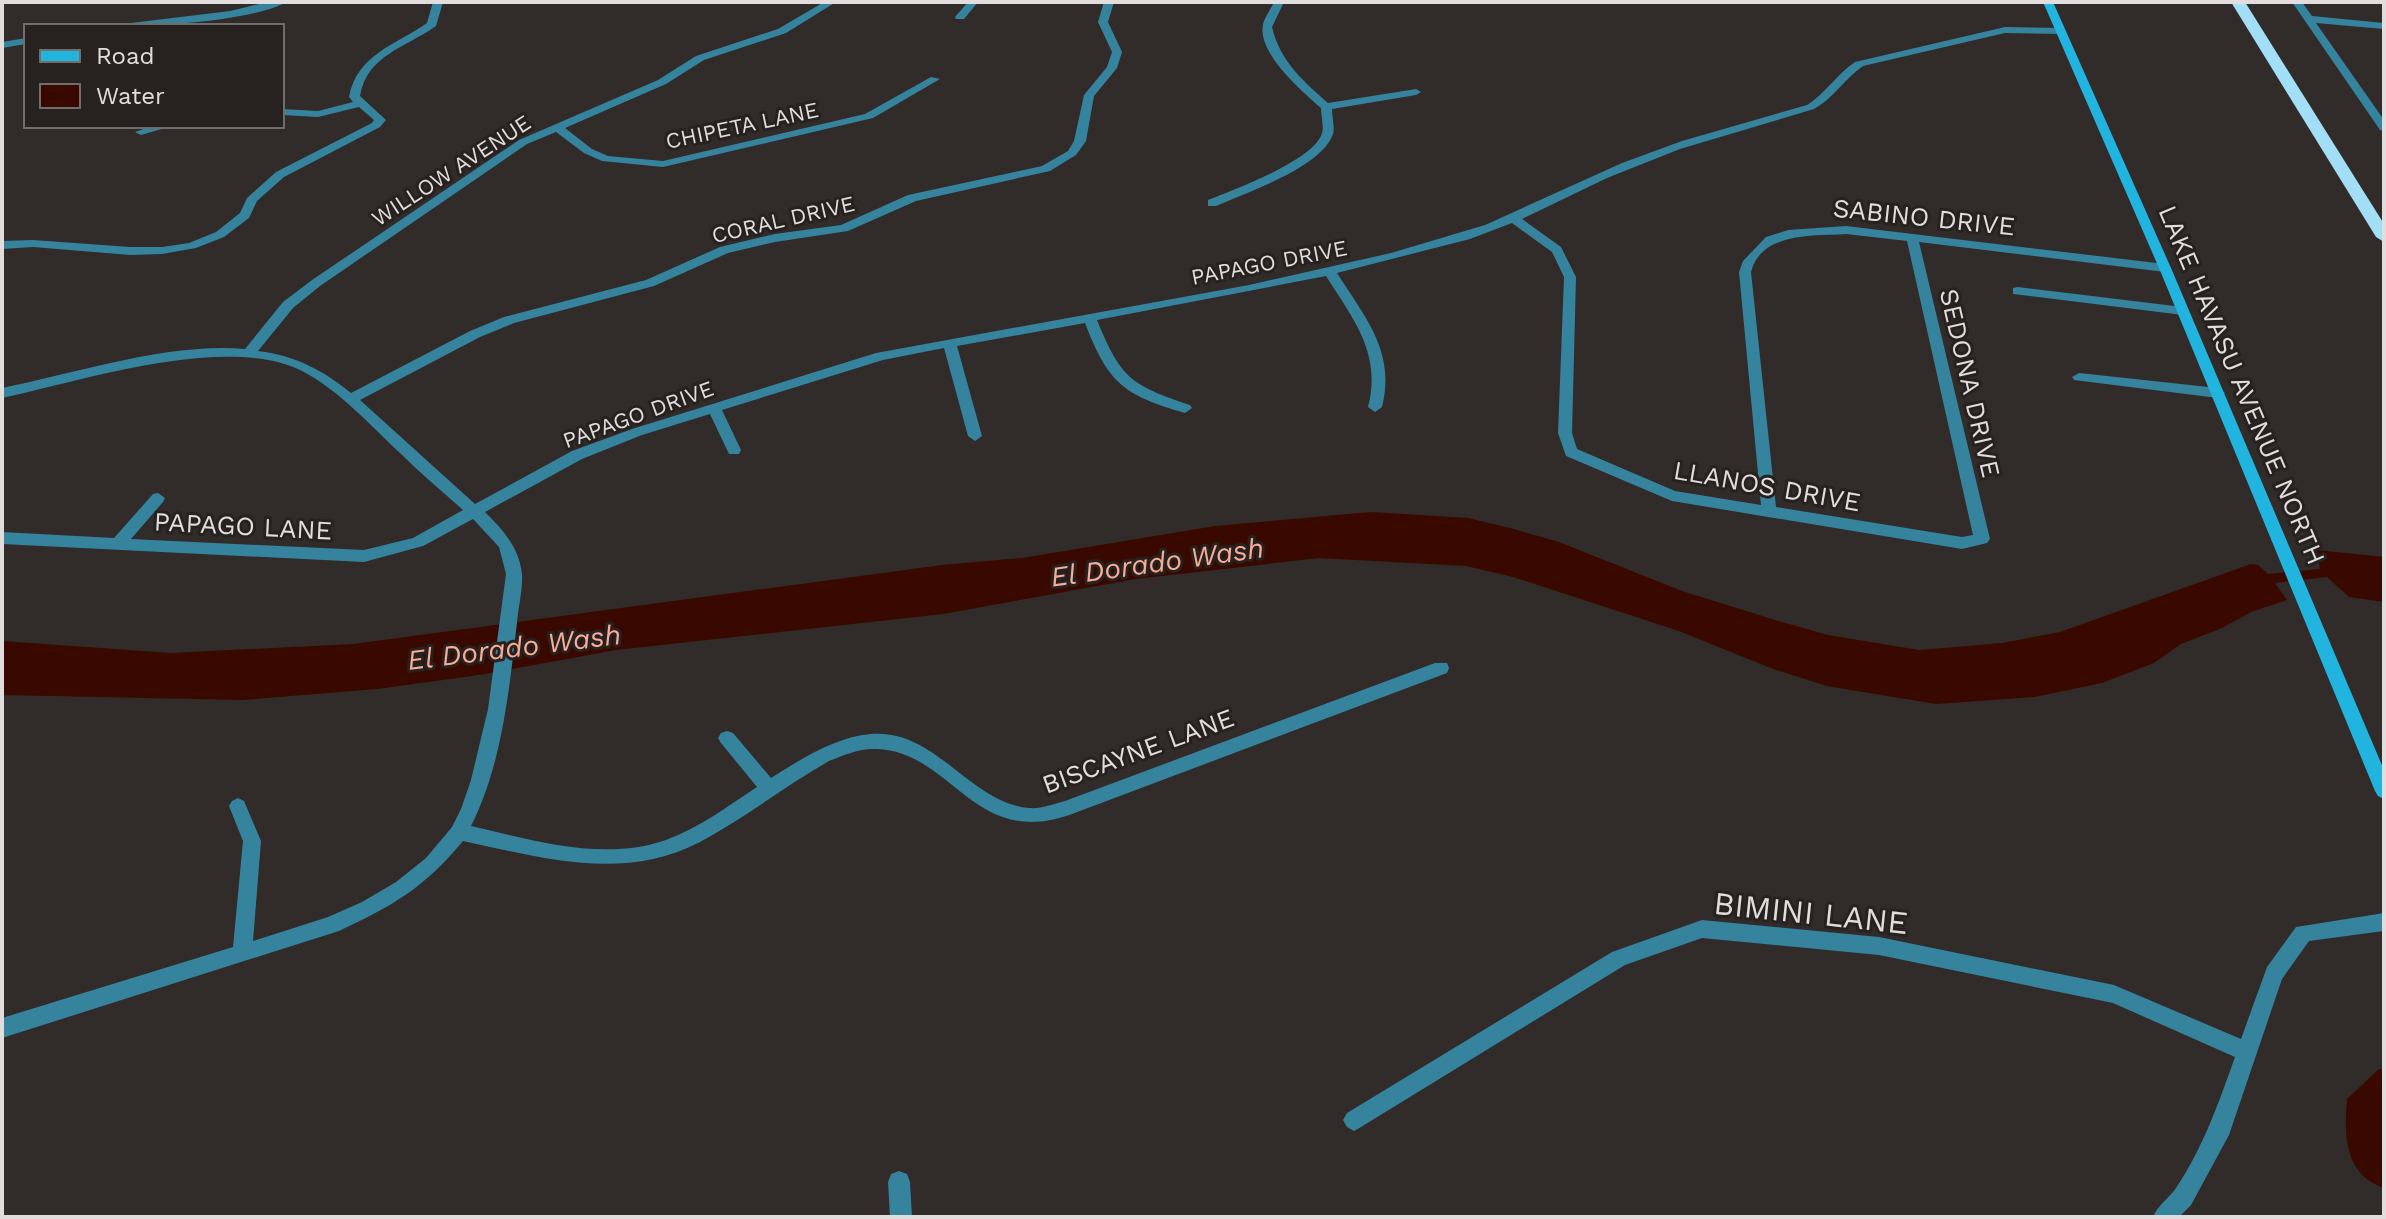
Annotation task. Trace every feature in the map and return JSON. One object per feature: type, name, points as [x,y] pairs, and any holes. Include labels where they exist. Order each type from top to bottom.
[{"type":"highway","points":[[2238,2],[2384,237]]},
{"type":"main road","name":"LAKE HAVASU AVENUE NORTH","points":[[2048,2],[2165,268],[2384,791]]},
{"type":"street","points":[[148,24],[230,14],[281,2]]},
{"type":"street","points":[[2,245],[34,243],[156,251],[193,248],[233,227],[245,215],[247,202],[264,183],[376,125],[380,120],[378,114],[354,97],[361,72],[383,53],[432,24],[438,2]]},
{"type":"street","name":"WILLOW AVENUE","points":[[249,353],[288,305],[316,283],[523,142],[662,82],[700,58],[782,31],[831,2]]},
{"type":"street","points":[[960,17],[973,2]]},
{"type":"street","name":"CORAL DRIVE","points":[[349,400],[475,334],[509,320],[650,283],[724,250],[775,238],[844,228],[912,198],[987,184],[1059,163],[1080,141],[1084,107],[1089,95],[1112,68],[1117,52],[1103,22],[1109,2]]},
{"type":"street","points":[[1212,203],[1316,150],[1328,133],[1326,107],[1287,69],[1271,46],[1267,27],[1279,2]]},
{"type":"street","points":[[2297,2],[2384,128]]},
{"type":"street","points":[[2309,19],[2384,26]]},
{"type":"street","name":"PAPAGO DRIVE","points":[[470,511],[577,455],[714,407],[881,356],[1329,271],[1467,236],[1645,158],[1722,131],[1810,107],[1823,99],[1841,75],[1859,64],[2005,30],[2061,31]]},
{"type":"street","points":[[2,45],[24,41]]},
{"type":"street","name":"CHIPETA LANE","points":[[557,127],[588,151],[606,159],[663,164],[869,116],[935,79]]},
{"type":"street","points":[[1326,107],[1416,92]]},
{"type":"street","points":[[284,112],[318,114],[362,103]]},
{"type":"street","points":[[141,132],[158,128]]},
{"type":"street","name":"LLANOS DRIVE","points":[[1513,218],[1557,250],[1570,277],[1565,433],[1571,452],[1672,496],[1962,543],[1982,539]]},
{"type":"street","name":"SABINO DRIVE","points":[[1769,513],[1745,272],[1747,264],[1770,240],[1788,234],[1846,230],[2165,268]]},
{"type":"street","name":"SEDONA DRIVE","points":[[1912,238],[1982,539]]},
{"type":"street","points":[[1329,271],[1381,362],[1382,389],[1375,407]]},
{"type":"street","points":[[2018,291],[2183,311]]},
{"type":"street","points":[[1089,317],[1108,366],[1117,379],[1139,393],[1185,408]]},
{"type":"street","points":[[949,342],[975,436]]},
{"type":"street","points":[[2,393],[153,362],[249,353],[279,358],[305,368],[349,400],[505,543],[514,574],[481,781],[459,832],[428,868],[392,896],[339,922],[2,1028]]},
{"type":"street","points":[[2079,377],[2218,393]]},
{"type":"street","points":[[714,407],[734,450]]},
{"type":"street","points":[[118,543],[158,498]]},
{"type":"street","name":"PAPAGO LANE","points":[[2,538],[364,556],[418,542],[470,511]]},
{"type":"street","name":"BISCAYNE LANE","points":[[459,832],[590,858],[633,856],[668,848],[707,830],[769,788],[846,746],[880,740],[920,756],[1003,808],[1031,816],[1054,812],[1441,668]]},
{"type":"street","points":[[727,738],[769,788]]},
{"type":"street","points":[[238,806],[252,841],[242,953]]},
{"type":"street","points":[[2164,1217],[2183,1197],[2221,1127],[2274,974],[2303,933],[2384,922]]},
{"type":"street","name":"BIMINI LANE","points":[[1354,1120],[1619,958],[1702,929],[1879,946],[2114,994],[2247,1052]]},
{"type":"street","points":[[899,1182],[901,1217]]},
{"type":"water","name":"El Dorado Wash","points":[[1371,512],[1468,518],[1514,529],[1559,542],[1682,591],[1782,622],[1828,635],[1919,650],[2002,643],[2060,632],[2251,564],[2258,565],[2268,574],[2320,569],[2317,550],[2384,557],[2384,602],[2349,597],[2327,577],[2275,583],[2287,600],[2251,612],[2222,628],[2181,644],[2154,663],[2102,683],[2034,697],[1936,704],[1827,686],[1773,669],[1679,631],[1513,577],[1466,566],[1319,558],[1136,579],[943,614],[616,650],[479,675],[377,689],[243,700],[2,695],[2,641],[171,653],[353,644],[942,565],[1022,558],[1215,526]]},
{"type":"water","points":[[2379,1069],[2384,1070],[2384,1188],[2361,1174],[2354,1163],[2349,1152],[2346,1126],[2347,1099]]}]
